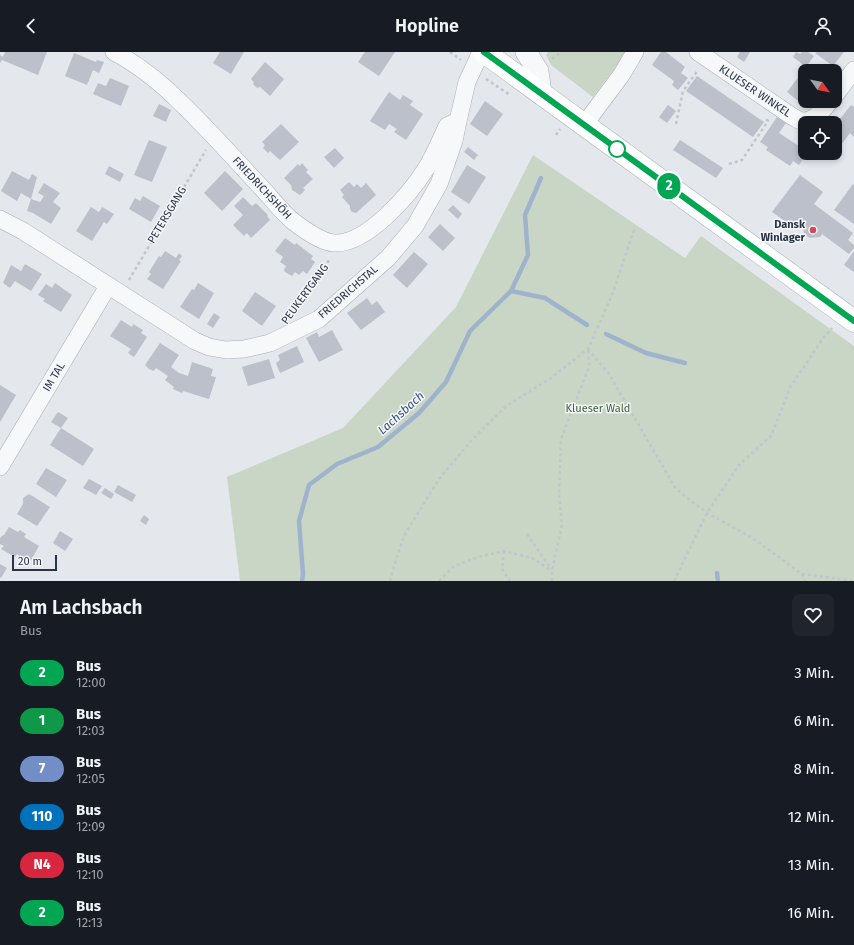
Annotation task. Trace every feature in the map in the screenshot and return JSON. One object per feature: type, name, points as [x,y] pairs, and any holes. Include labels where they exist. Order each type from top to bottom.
[{"type":"main road","points":[[482,52],[584,125],[844,323]]},
{"type":"street","name":"FRIEDRICHSHÖH","points":[[114,52],[155,78],[214,136],[292,221],[313,236],[333,243]]},
{"type":"street","points":[[333,243],[349,240],[364,233],[385,217],[406,195],[428,166],[447,126],[458,121],[467,82],[482,52]]},
{"type":"street","points":[[526,52],[538,71],[541,94]]},
{"type":"street","points":[[584,125],[622,74],[635,52]]},
{"type":"street","name":"KLUESER WINKEL","points":[[702,55],[793,117],[802,121],[812,119],[825,108]]},
{"type":"street","points":[[842,86],[854,70]]},
{"type":"street","name":"FRIEDRICHSTAL","points":[[0,219],[23,231],[195,341],[209,347],[226,350],[244,349],[270,343],[319,318],[388,258],[415,226],[439,184],[454,141],[458,121]]},
{"type":"street","name":"IM TAL","points":[[0,467],[114,290]]},
{"type":"path","points":[[676,124],[683,91],[702,55]]},
{"type":"path","points":[[729,164],[742,160],[768,121],[763,117]]},
{"type":"path","points":[[556,135],[559,130]]},
{"type":"path","name":"PETERSGANG","points":[[114,290],[214,136]]},
{"type":"path","points":[[552,581],[552,571],[562,525],[559,495],[561,439],[589,367],[588,349],[612,295],[635,227]]},
{"type":"path","name":"PEUKERTGANG","points":[[270,343],[331,257],[333,243]]},
{"type":"path","points":[[674,581],[707,513],[739,465],[771,436],[791,386],[824,337],[844,323]]},
{"type":"path","points":[[588,349],[609,374],[676,489],[707,513],[751,537],[802,574],[854,581]]},
{"type":"path","points":[[390,581],[405,534],[439,479],[471,441],[505,407],[551,378],[588,349]]},
{"type":"path","points":[[527,534],[552,571]]},
{"type":"path","points":[[439,581],[454,566],[482,556],[504,551],[532,558],[552,571]]},
{"type":"path","points":[[504,551],[502,569],[510,581]]},
{"type":"path","points":[[802,574],[805,581]]},
{"type":"green space","points":[[548,52],[627,52],[593,97],[551,65],[546,55]]},
{"type":"green space","name":"Klueser Wald","points":[[533,155],[685,258],[701,236],[854,346],[854,581],[240,581],[227,477],[343,428],[456,307]]},
{"type":"building","points":[[5,52],[47,52],[38,75],[2,60],[0,63],[0,55],[3,57]]},
{"type":"building","points":[[220,52],[244,52],[231,74],[213,63]]},
{"type":"building","points":[[365,52],[395,52],[379,76],[358,62]]},
{"type":"building","points":[[661,52],[666,52],[685,67],[681,73],[688,78],[678,90],[672,85],[674,81],[652,65]]},
{"type":"building","points":[[740,52],[750,52],[744,62],[737,57]]},
{"type":"building","points":[[796,52],[800,54],[802,52],[808,52],[814,56],[808,64],[802,64],[793,57]]},
{"type":"building","points":[[844,52],[835,64],[830,64],[815,53]]},
{"type":"building","points":[[74,53],[96,62],[97,60],[104,62],[99,73],[93,70],[87,85],[65,76]]},
{"type":"building","points":[[265,62],[284,79],[270,96],[260,87],[257,88],[251,79]]},
{"type":"building","points":[[697,76],[764,122],[753,137],[686,91]]},
{"type":"building","points":[[110,78],[129,86],[121,106],[93,94],[98,83],[106,86]]},
{"type":"building","points":[[798,78],[798,101],[787,92]]},
{"type":"building","points":[[389,92],[400,100],[403,95],[413,101],[410,105],[423,114],[406,140],[394,132],[397,129],[389,124],[385,130],[370,121]]},
{"type":"building","points":[[485,101],[503,114],[487,136],[470,124]]},
{"type":"building","points":[[159,104],[171,110],[166,122],[153,116]]},
{"type":"building","points":[[668,105],[676,111],[667,123],[659,117]]},
{"type":"building","points":[[851,105],[854,107],[854,137],[850,133],[842,143],[842,116]]},
{"type":"building","points":[[777,117],[786,123],[779,133],[798,145],[798,160],[802,160],[799,165],[793,161],[790,166],[766,150],[768,147],[760,142]]},
{"type":"building","points":[[281,124],[299,142],[280,160],[270,151],[268,153],[263,148],[265,145],[262,142]]},
{"type":"building","points":[[149,140],[167,147],[152,182],[134,175]]},
{"type":"building","points":[[680,140],[723,168],[716,178],[673,150]]},
{"type":"building","points":[[468,147],[478,155],[474,160],[464,152]]},
{"type":"building","points":[[335,148],[344,158],[334,168],[324,157]]},
{"type":"building","points":[[302,163],[308,170],[306,172],[313,179],[303,188],[305,190],[300,195],[292,190],[291,185],[284,178],[298,164],[300,166]]},
{"type":"building","points":[[467,165],[486,177],[469,204],[451,192]]},
{"type":"building","points":[[109,166],[124,174],[120,182],[105,174]]},
{"type":"building","points":[[12,171],[29,180],[32,174],[37,177],[31,199],[21,193],[17,201],[1,191]]},
{"type":"building","points":[[225,171],[243,189],[222,211],[204,193]]},
{"type":"building","points":[[800,175],[823,192],[814,204],[853,233],[848,240],[854,245],[854,248],[849,254],[822,234],[820,237],[810,238],[804,234],[803,225],[792,226],[772,212]]},
{"type":"building","points":[[349,182],[354,187],[357,184],[361,188],[366,183],[376,195],[356,213],[352,212],[350,206],[342,197],[344,195],[340,190]]},
{"type":"building","points":[[44,183],[60,193],[53,202],[61,208],[51,224],[27,211],[31,199],[40,202],[44,196],[38,193]]},
{"type":"building","points":[[853,184],[854,185],[854,224],[834,210]]},
{"type":"building","points":[[143,196],[160,206],[151,222],[129,209],[135,198],[140,201]]},
{"type":"building","points":[[243,197],[252,206],[256,203],[268,215],[267,216],[270,220],[251,238],[247,233],[244,236],[233,225],[243,215],[234,206]]},
{"type":"building","points":[[453,205],[462,214],[458,219],[448,210]]},
{"type":"building","points":[[91,207],[99,212],[102,207],[114,214],[107,224],[104,222],[92,241],[76,231]]},
{"type":"building","points":[[440,224],[455,238],[443,251],[428,237]]},
{"type":"building","points":[[285,238],[295,245],[296,243],[313,256],[311,259],[315,262],[307,274],[303,271],[299,275],[295,272],[292,276],[285,272],[284,270],[286,266],[280,262],[283,257],[275,251]]},
{"type":"building","points":[[165,251],[176,258],[179,253],[182,256],[179,260],[181,261],[163,289],[147,279],[151,274],[149,272],[159,256],[161,257]]},
{"type":"building","points":[[854,251],[854,272],[844,265]]},
{"type":"building","points":[[414,252],[428,264],[407,288],[393,275]]},
{"type":"building","points":[[25,264],[42,274],[31,291],[15,281],[10,288],[3,283],[11,265],[21,271]]},
{"type":"building","points":[[55,283],[72,295],[61,312],[43,301],[45,299],[38,295],[46,284],[52,288]]},
{"type":"building","points":[[198,283],[214,293],[199,319],[180,307]]},
{"type":"building","points":[[255,292],[276,306],[262,326],[242,311]]},
{"type":"building","points":[[367,298],[372,305],[377,301],[385,312],[361,330],[347,313]]},
{"type":"building","points":[[214,313],[220,317],[213,328],[207,324]]},
{"type":"building","points":[[121,320],[132,327],[133,324],[143,330],[141,333],[147,337],[134,357],[128,353],[131,349],[110,336]]},
{"type":"building","points":[[332,330],[343,350],[319,362],[306,338],[317,332],[319,337]]},
{"type":"building","points":[[160,343],[179,355],[171,367],[179,373],[188,376],[192,362],[213,369],[211,376],[216,377],[209,399],[183,391],[182,393],[173,389],[174,387],[165,380],[168,376],[156,368],[154,371],[145,365]]},
{"type":"building","points":[[297,346],[304,362],[280,373],[276,363],[280,360],[278,355]]},
{"type":"building","points":[[269,359],[275,378],[248,386],[242,367]]},
{"type":"building","points":[[0,385],[16,395],[0,422]]},
{"type":"building","points":[[58,412],[68,418],[61,428],[51,422]]},
{"type":"building","points":[[61,428],[94,449],[83,466],[50,445]]},
{"type":"building","points":[[46,468],[67,480],[56,497],[36,484]]},
{"type":"building","points":[[89,479],[102,486],[96,495],[83,488]]},
{"type":"building","points":[[118,485],[136,495],[132,502],[114,492]]},
{"type":"building","points":[[105,488],[114,494],[111,499],[101,493]]},
{"type":"building","points":[[29,494],[50,507],[37,526],[17,514],[23,504],[23,498]]},
{"type":"building","points":[[144,515],[149,519],[146,525],[140,521]]},
{"type":"building","points":[[9,527],[18,532],[20,530],[26,534],[24,537],[39,546],[30,562],[17,554],[15,557],[1,549],[4,546],[0,544],[0,538]]},
{"type":"building","points":[[60,531],[73,539],[65,551],[53,543]]},
{"type":"building","points":[[0,564],[7,568],[1,578],[0,577]]},
{"type":"waterway","name":"Lachsbach","points":[[302,581],[303,574],[299,521],[309,485],[337,464],[378,447],[419,413],[446,382],[470,331],[511,291],[528,255],[525,215],[541,178]]},
{"type":"waterway","points":[[511,291],[545,298],[587,325]]},
{"type":"waterway","points":[[606,334],[646,353],[685,363]]},
{"type":"waterway","points":[[717,573],[718,581]]},
{"type":"bus line","name":"2","points":[[484,52],[854,321]]},
{"type":"place","name":"Dansk Winlager","points":[[813,230]]}]
